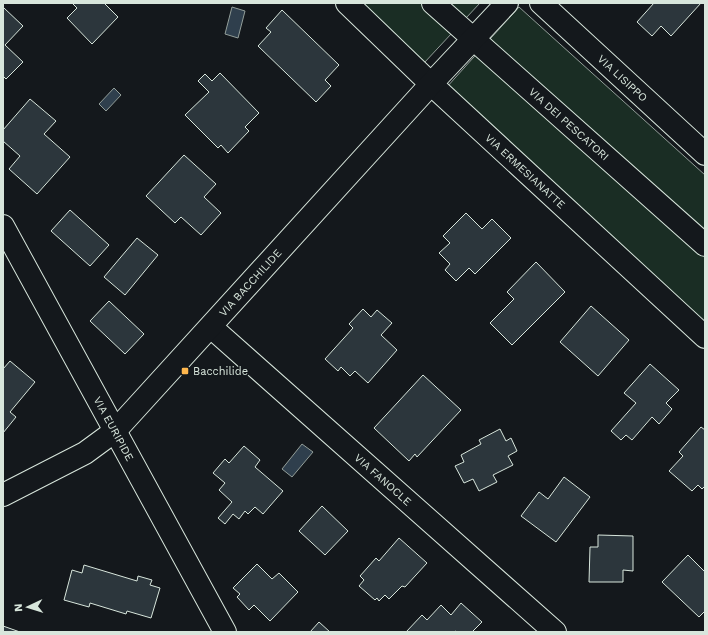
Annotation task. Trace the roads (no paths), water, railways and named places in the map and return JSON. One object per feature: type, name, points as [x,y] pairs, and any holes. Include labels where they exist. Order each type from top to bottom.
[{"type":"street","name":"VIA ERMESIANATTE","points":[[347,3],[431,84],[705,337]]},
{"type":"street","name":"VIA DEI PESCATORI","points":[[433,3],[705,245]]},
{"type":"street","name":"VIA BACCHILIDE","points":[[3,495],[85,453],[115,431],[473,38],[507,3]]},
{"type":"street","name":"VIA LISIPPO","points":[[541,3],[705,154]]},
{"type":"street","name":"VIA EURIPIDE","points":[[3,226],[225,632]]},
{"type":"street","name":"VIA FANOCLE","points":[[211,327],[555,632]]},
{"type":"water","points":[[232,7],[245,11],[238,38],[225,34]]},
{"type":"water","points":[[114,88],[121,95],[106,111],[99,104]]},
{"type":"water","points":[[302,444],[313,452],[292,477],[282,469]]},
{"type":"place","name":"Bacchilide","points":[[185,371]]}]
